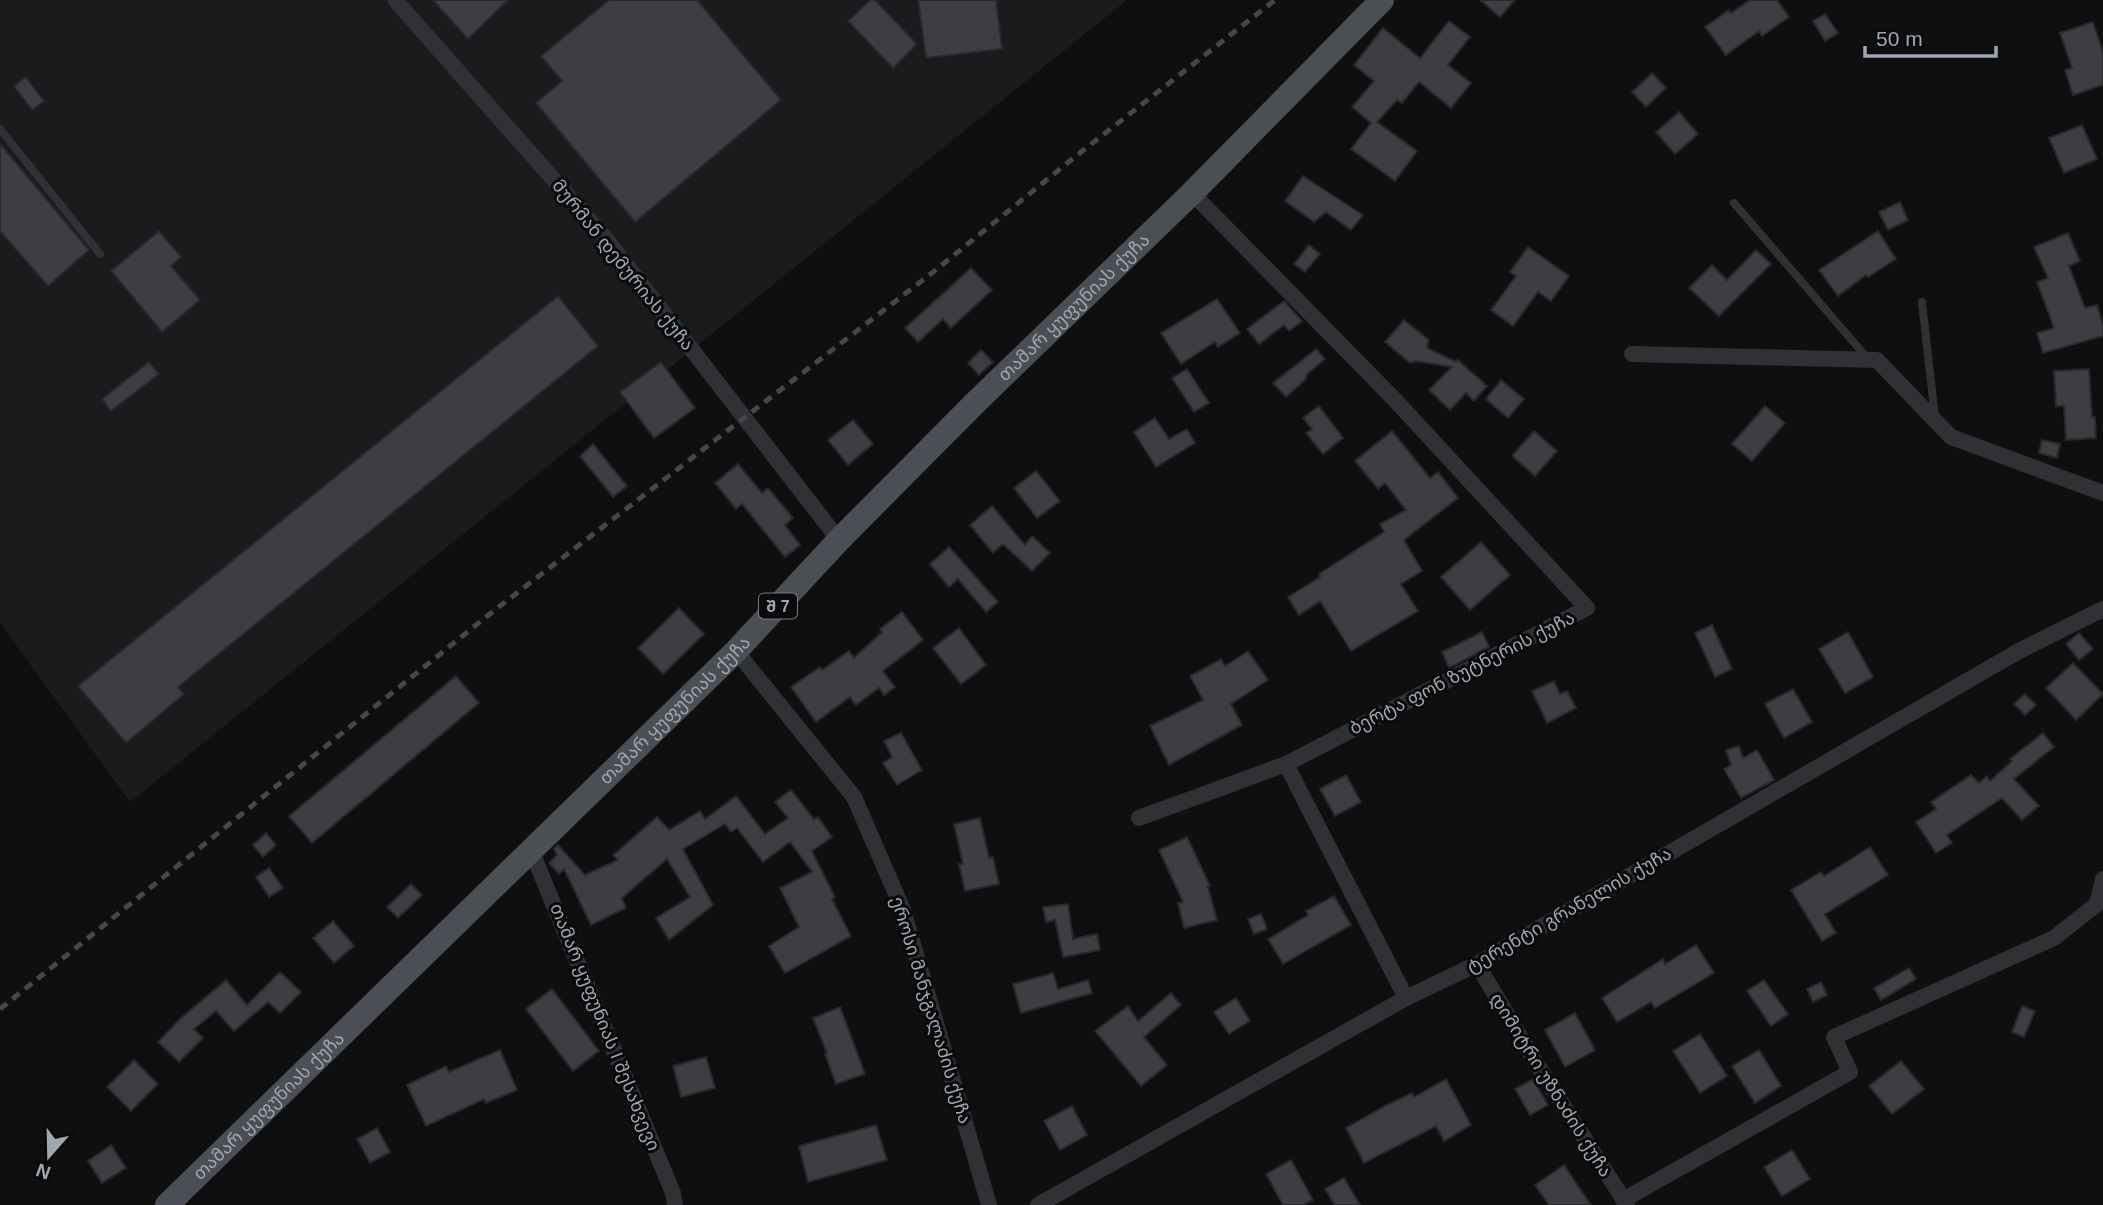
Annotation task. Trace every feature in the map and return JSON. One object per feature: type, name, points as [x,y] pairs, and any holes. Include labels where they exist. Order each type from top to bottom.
[{"type":"main road","name":"თამარ ყუფუნიას ქუჩა","points":[[167,1205],[737,651],[839,540],[975,403],[1192,193],[1382,0]]},
{"type":"street","name":"მურმან დემურიას ქუჩა","points":[[395,0],[607,240],[839,540]]},
{"type":"street","name":"ბერტა ფონ ზუტნერის ქუჩა","points":[[1192,193],[1395,400],[1587,608],[1286,764]]},
{"type":"street","points":[[1632,354],[1877,359],[1951,437],[2103,493]]},
{"type":"street","name":"ტერენტი გრანელის ქუჩა","points":[[1038,1205],[1406,998],[1477,964],[2019,651],[2101,614]]},
{"type":"street","name":"ეროსი მანჯგალაძის ქუჩა","points":[[737,651],[854,797],[904,910],[989,1205]]},
{"type":"street","points":[[1139,818],[1286,764],[1406,998]]},
{"type":"street","name":"თამარ ყუფუნიას I შესახვევი","points":[[531,850],[673,1194],[675,1205]]},
{"type":"street","points":[[1625,1203],[1850,1072],[1834,1037],[2054,938],[2097,904],[2103,879]]},
{"type":"street","name":"დიმიტრი უზნაძის ქუჩა","points":[[1477,964],[1625,1203]]},
{"type":"lane","points":[[0,129],[100,254]]},
{"type":"lane","points":[[1734,203],[1868,359]]},
{"type":"lane","points":[[1922,302],[1935,421]]},
{"type":"shaded area","points":[[0,0],[1127,0],[130,802],[0,623]]},
{"type":"building","points":[[433,0],[508,0],[468,39]]},
{"type":"building","points":[[609,0],[697,0],[781,100],[635,222],[536,103],[562,81],[541,56]]},
{"type":"building","points":[[870,0],[875,0],[917,44],[893,68],[848,21]]},
{"type":"building","points":[[918,0],[996,0],[1002,49],[926,58]]},
{"type":"building","points":[[1480,0],[1515,0],[1500,17]]},
{"type":"building","points":[[1750,0],[1777,0],[1789,17],[1762,36],[1759,31],[1726,55],[1705,27],[1729,10],[1731,13]]},
{"type":"building","points":[[1825,14],[1838,33],[1825,41],[1813,21]]},
{"type":"building","points":[[1449,21],[1470,37],[1448,65],[1471,83],[1451,108],[1419,82],[1402,103],[1397,100],[1377,122],[1417,151],[1395,181],[1351,149],[1371,123],[1352,107],[1374,81],[1354,65],[1383,28],[1420,58]]},
{"type":"building","points":[[2093,22],[2103,52],[2103,85],[2073,95],[2065,70],[2072,68],[2060,33]]},
{"type":"building","points":[[1652,73],[1666,88],[1646,107],[1632,92]]},
{"type":"building","points":[[26,77],[44,101],[32,110],[14,86]]},
{"type":"building","points":[[1679,112],[1698,134],[1675,154],[1656,132]]},
{"type":"building","points":[[2082,125],[2097,159],[2064,173],[2049,138]]},
{"type":"building","points":[[0,144],[89,250],[48,286],[0,231]]},
{"type":"building","points":[[1303,176],[1363,215],[1351,230],[1326,212],[1314,222],[1285,201]]},
{"type":"building","points":[[1900,202],[1908,220],[1888,230],[1879,212]]},
{"type":"building","points":[[159,231],[181,257],[171,266],[200,300],[162,332],[111,271]]},
{"type":"building","points":[[1878,231],[1896,259],[1868,277],[1866,275],[1838,296],[1819,270]]},
{"type":"building","points":[[2068,233],[2080,261],[2069,266],[2085,308],[2097,305],[2103,336],[2043,353],[2037,333],[2054,328],[2037,282],[2048,278],[2034,247]]},
{"type":"building","points":[[1309,245],[1320,254],[1305,272],[1294,264]]},
{"type":"building","points":[[1528,247],[1569,276],[1551,301],[1538,292],[1513,326],[1491,310],[1516,276],[1510,272]]},
{"type":"building","points":[[1756,250],[1771,264],[1719,316],[1689,288],[1712,265],[1727,280]]},
{"type":"building","points":[[971,268],[992,290],[951,328],[943,319],[918,342],[905,328]]},
{"type":"building","points":[[558,296],[598,346],[178,687],[184,694],[126,743],[78,686]]},
{"type":"building","points":[[1217,299],[1240,333],[1218,347],[1215,342],[1181,364],[1161,333]]},
{"type":"building","points":[[1284,301],[1302,321],[1289,331],[1284,325],[1259,344],[1247,329]]},
{"type":"building","points":[[1404,320],[1429,340],[1427,348],[1456,362],[1458,360],[1487,386],[1474,401],[1466,393],[1450,410],[1429,390],[1452,367],[1416,361],[1410,363],[1385,342]]},
{"type":"building","points":[[1316,349],[1325,359],[1286,397],[1273,383]]},
{"type":"building","points":[[981,350],[993,362],[979,375],[968,363]]},
{"type":"building","points":[[149,362],[159,374],[111,411],[102,399]]},
{"type":"building","points":[[661,362],[695,408],[654,438],[620,392]]},
{"type":"building","points":[[1187,369],[1209,403],[1194,412],[1172,378]]},
{"type":"building","points":[[2089,369],[2096,438],[2066,440],[2064,406],[2056,406],[2054,371]]},
{"type":"building","points":[[1501,380],[1524,399],[1508,418],[1486,399]]},
{"type":"building","points":[[1319,406],[1343,438],[1323,454],[1306,433],[1312,429],[1303,418]]},
{"type":"building","points":[[1765,406],[1785,423],[1752,461],[1732,444]]},
{"type":"building","points":[[1155,418],[1169,439],[1187,429],[1195,443],[1156,467],[1134,432]]},
{"type":"building","points":[[853,420],[873,444],[848,465],[828,440]]},
{"type":"building","points":[[1392,431],[1430,478],[1438,472],[1458,498],[1404,540],[1422,571],[1401,584],[1418,611],[1351,651],[1320,601],[1299,615],[1288,597],[1384,532],[1380,524],[1406,510],[1385,483],[1378,489],[1355,461]]},
{"type":"building","points":[[1534,431],[1557,451],[1535,476],[1512,456]]},
{"type":"building","points":[[2042,440],[2060,444],[2057,458],[2039,453]]},
{"type":"building","points":[[593,444],[627,486],[613,497],[580,456]]},
{"type":"building","points":[[738,464],[762,493],[768,488],[793,518],[785,525],[800,545],[785,557],[742,504],[736,509],[715,483]]},
{"type":"building","points":[[1036,471],[1060,501],[1037,518],[1014,488]]},
{"type":"building","points":[[992,506],[1025,545],[1032,536],[1050,553],[1032,571],[1003,544],[993,553],[970,525]]},
{"type":"building","points":[[1481,542],[1510,575],[1470,610],[1441,577]]},
{"type":"building","points":[[949,547],[998,602],[986,612],[958,579],[949,587],[930,564]]},
{"type":"building","points":[[679,608],[704,634],[663,674],[638,648]]},
{"type":"building","points":[[902,612],[923,640],[883,671],[895,687],[884,695],[879,688],[856,705],[850,697],[816,722],[791,687],[849,651],[854,658],[882,632],[880,629]]},
{"type":"building","points":[[1712,625],[1732,669],[1715,677],[1695,633]]},
{"type":"building","points":[[959,628],[986,665],[961,684],[933,648]]},
{"type":"building","points":[[1482,632],[1489,647],[1449,668],[1442,652]]},
{"type":"building","points":[[1848,632],[1873,677],[1845,693],[1819,649]]},
{"type":"building","points":[[2079,633],[2093,649],[2079,660],[2066,644]]},
{"type":"building","points":[[1248,651],[1268,680],[1231,704],[1242,725],[1169,765],[1150,726],[1203,700],[1190,676],[1221,659],[1225,666]]},
{"type":"building","points":[[2073,663],[2103,694],[2076,720],[2046,688]]},
{"type":"building","points":[[456,676],[479,703],[312,843],[289,816]]},
{"type":"building","points":[[1554,681],[1560,694],[1567,691],[1576,708],[1547,723],[1532,691]]},
{"type":"building","points":[[1793,689],[1812,722],[1784,738],[1765,704]]},
{"type":"building","points":[[2025,694],[2036,705],[2025,715],[2014,704]]},
{"type":"building","points":[[901,733],[922,770],[897,785],[883,763],[892,757],[884,741]]},
{"type":"building","points":[[2043,733],[2054,747],[2014,779],[2039,806],[2022,820],[2002,798],[1947,835],[1952,843],[1936,853],[1916,822],[1936,809],[1931,802],[1971,775],[1979,783],[1987,776],[1990,781],[2012,761],[2010,759]]},
{"type":"building","points":[[1739,746],[1743,758],[1757,750],[1774,780],[1741,798],[1724,769],[1731,765],[1726,750]]},
{"type":"building","points":[[1346,775],[1361,802],[1335,816],[1320,789]]},
{"type":"building","points":[[791,790],[814,819],[818,817],[832,837],[812,851],[851,936],[785,973],[769,946],[799,927],[780,888],[812,872],[790,842],[763,862],[737,828],[731,832],[725,824],[683,849],[713,905],[669,940],[656,918],[690,897],[667,859],[622,898],[626,908],[591,925],[564,869],[559,874],[549,863],[557,855],[554,849],[558,845],[585,875],[618,860],[613,855],[657,817],[669,830],[700,811],[705,819],[736,796],[765,834],[788,818],[775,802]]},
{"type":"building","points":[[980,818],[989,858],[993,857],[999,884],[965,891],[959,864],[963,864],[954,824]]},
{"type":"building","points":[[266,833],[276,845],[263,857],[253,845]]},
{"type":"building","points":[[1187,837],[1210,886],[1208,887],[1217,920],[1184,928],[1178,903],[1183,902],[1159,850]]},
{"type":"building","points":[[1870,847],[1888,875],[1825,914],[1836,933],[1822,941],[1791,890],[1821,872],[1824,876]]},
{"type":"building","points":[[269,868],[283,888],[269,897],[256,877]]},
{"type":"building","points":[[411,884],[422,895],[398,918],[387,907]]},
{"type":"building","points":[[1334,896],[1351,925],[1283,964],[1268,939],[1308,915],[1306,911]]},
{"type":"building","points":[[1068,904],[1073,939],[1097,934],[1100,950],[1063,957],[1055,920],[1046,922],[1043,907]]},
{"type":"building","points":[[1261,914],[1267,929],[1254,934],[1248,919]]},
{"type":"building","points":[[333,921],[354,946],[334,963],[313,938]]},
{"type":"building","points":[[1696,945],[1714,973],[1655,1008],[1651,1002],[1617,1022],[1602,998],[1663,959],[1665,964]]},
{"type":"building","points":[[1909,968],[1916,979],[1881,1000],[1874,988]]},
{"type":"building","points":[[280,972],[301,992],[280,1013],[268,1002],[234,1031],[216,1011],[194,1029],[203,1038],[179,1062],[158,1042],[181,1018],[226,980],[247,1005]]},
{"type":"building","points":[[1053,973],[1058,989],[1088,980],[1092,993],[1021,1013],[1013,984]]},
{"type":"building","points":[[1764,980],[1788,1014],[1771,1026],[1747,991]]},
{"type":"building","points":[[1821,982],[1827,995],[1813,1002],[1807,989]]},
{"type":"building","points":[[552,989],[599,1051],[573,1071],[526,1009]]},
{"type":"building","points":[[1171,993],[1181,1005],[1144,1037],[1167,1065],[1141,1086],[1095,1031],[1128,1006],[1138,1021]]},
{"type":"building","points":[[1236,998],[1250,1021],[1229,1034],[1214,1012]]},
{"type":"building","points":[[2022,1006],[2035,1011],[2024,1037],[2012,1032]]},
{"type":"building","points":[[840,1007],[865,1074],[836,1084],[813,1018]]},
{"type":"building","points":[[1575,1013],[1595,1050],[1565,1067],[1545,1030]]},
{"type":"building","points":[[1700,1034],[1727,1076],[1700,1093],[1673,1051]]},
{"type":"building","points":[[500,1050],[517,1090],[486,1103],[484,1099],[426,1126],[407,1085],[446,1066],[449,1072]]},
{"type":"building","points":[[1759,1050],[1781,1086],[1755,1103],[1732,1066]]},
{"type":"building","points":[[706,1057],[715,1088],[681,1097],[673,1066]]},
{"type":"building","points":[[134,1060],[158,1084],[131,1111],[107,1087]]},
{"type":"building","points":[[1901,1061],[1924,1089],[1892,1114],[1869,1086]]},
{"type":"building","points":[[1446,1079],[1471,1125],[1444,1141],[1436,1126],[1364,1163],[1346,1128],[1387,1105],[1412,1093],[1414,1097]]},
{"type":"building","points":[[1533,1079],[1548,1105],[1530,1115],[1515,1089]]},
{"type":"building","points":[[1072,1106],[1087,1135],[1060,1150],[1044,1121]]},
{"type":"building","points":[[876,1125],[887,1160],[808,1182],[799,1146]]},
{"type":"building","points":[[377,1128],[390,1152],[370,1163],[357,1139]]},
{"type":"building","points":[[111,1145],[126,1168],[102,1183],[88,1161]]},
{"type":"building","points":[[1792,1150],[1810,1179],[1782,1196],[1764,1167]]},
{"type":"building","points":[[1291,1160],[1313,1200],[1303,1205],[1283,1205],[1266,1174]]},
{"type":"building","points":[[1564,1165],[1591,1205],[1549,1205],[1535,1185]]},
{"type":"building","points":[[1344,1178],[1360,1205],[1335,1205],[1325,1189]]},
{"type":"railway","points":[[0,1009],[491,613],[932,273],[1275,0]]}]
